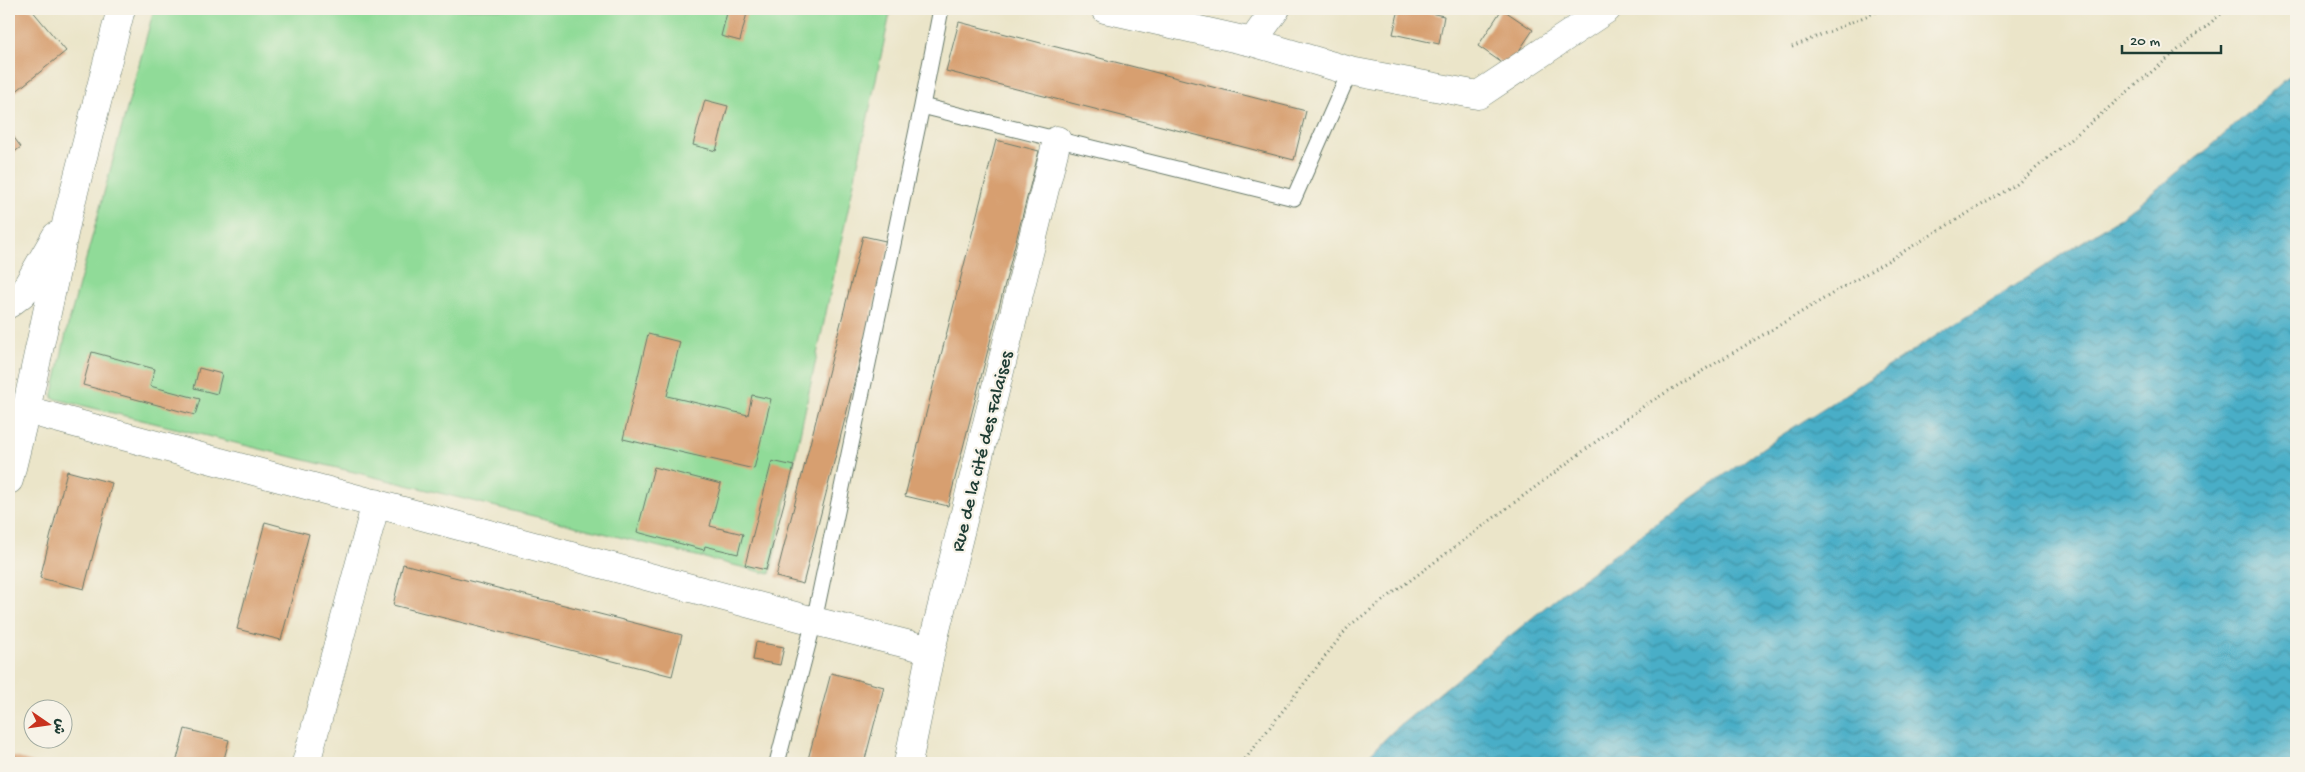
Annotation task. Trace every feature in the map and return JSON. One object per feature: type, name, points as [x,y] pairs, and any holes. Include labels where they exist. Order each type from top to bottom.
[{"type":"street","points":[[9,480],[68,215],[121,9]]},
{"type":"street","points":[[1106,9],[1252,42],[1350,71],[1478,95],[1607,9]]},
{"type":"street","points":[[1252,42],[1276,9]]},
{"type":"street","name":"Rue de la cité des Falaises","points":[[908,763],[931,650],[1057,140]]},
{"type":"street","points":[[9,304],[23,293],[68,215]]},
{"type":"street","points":[[26,410],[814,621],[931,650]]},
{"type":"street","points":[[306,763],[376,503]]},
{"type":"lane","points":[[777,763],[814,621],[941,9]]},
{"type":"lane","points":[[922,106],[1294,198],[1350,71]]},
{"type":"path","points":[[1792,47],[1883,9]]},
{"type":"path","points":[[1242,763],[1350,626],[1644,405],[2017,184],[2226,9]]},
{"type":"green space","points":[[154,9],[869,9],[890,14],[770,574],[52,398],[67,329]]},
{"type":"water","points":[[2296,70],[2296,763],[1361,763],[1392,732],[1564,592],[1683,504],[1774,440],[2124,215],[2208,149]]},
{"type":"building","points":[[9,9],[31,9],[66,51],[9,97]]},
{"type":"building","points":[[728,9],[748,9],[740,41],[721,36]]},
{"type":"building","points":[[1399,9],[1411,9],[1444,16],[1439,44],[1393,34]]},
{"type":"building","points":[[1502,9],[1533,30],[1508,67],[1478,46]]},
{"type":"building","points":[[959,22],[1306,111],[1294,160],[946,71]]},
{"type":"building","points":[[705,100],[728,106],[716,151],[693,145]]},
{"type":"building","points":[[9,131],[21,147],[9,156]]},
{"type":"building","points":[[996,140],[1039,151],[948,506],[905,496]]},
{"type":"building","points":[[863,236],[890,242],[803,584],[776,577]]},
{"type":"building","points":[[648,334],[680,342],[667,396],[748,415],[752,395],[771,399],[754,469],[623,439]]},
{"type":"building","points":[[92,352],[155,369],[150,386],[200,399],[195,415],[83,385]]},
{"type":"building","points":[[199,368],[222,374],[217,394],[194,388]]},
{"type":"building","points":[[772,461],[794,466],[766,570],[745,565]]},
{"type":"building","points":[[654,467],[721,484],[710,526],[743,534],[738,554],[705,546],[704,550],[637,532]]},
{"type":"building","points":[[67,471],[112,483],[84,589],[40,578]]},
{"type":"building","points":[[265,522],[309,534],[281,640],[237,629]]},
{"type":"building","points":[[403,564],[682,635],[672,676],[393,605]]},
{"type":"building","points":[[756,642],[784,647],[780,665],[753,660]]},
{"type":"building","points":[[831,673],[884,687],[864,763],[807,763]]},
{"type":"building","points":[[185,729],[229,740],[223,763],[176,763]]},
{"type":"building","points":[[9,755],[36,763],[9,763]]}]
